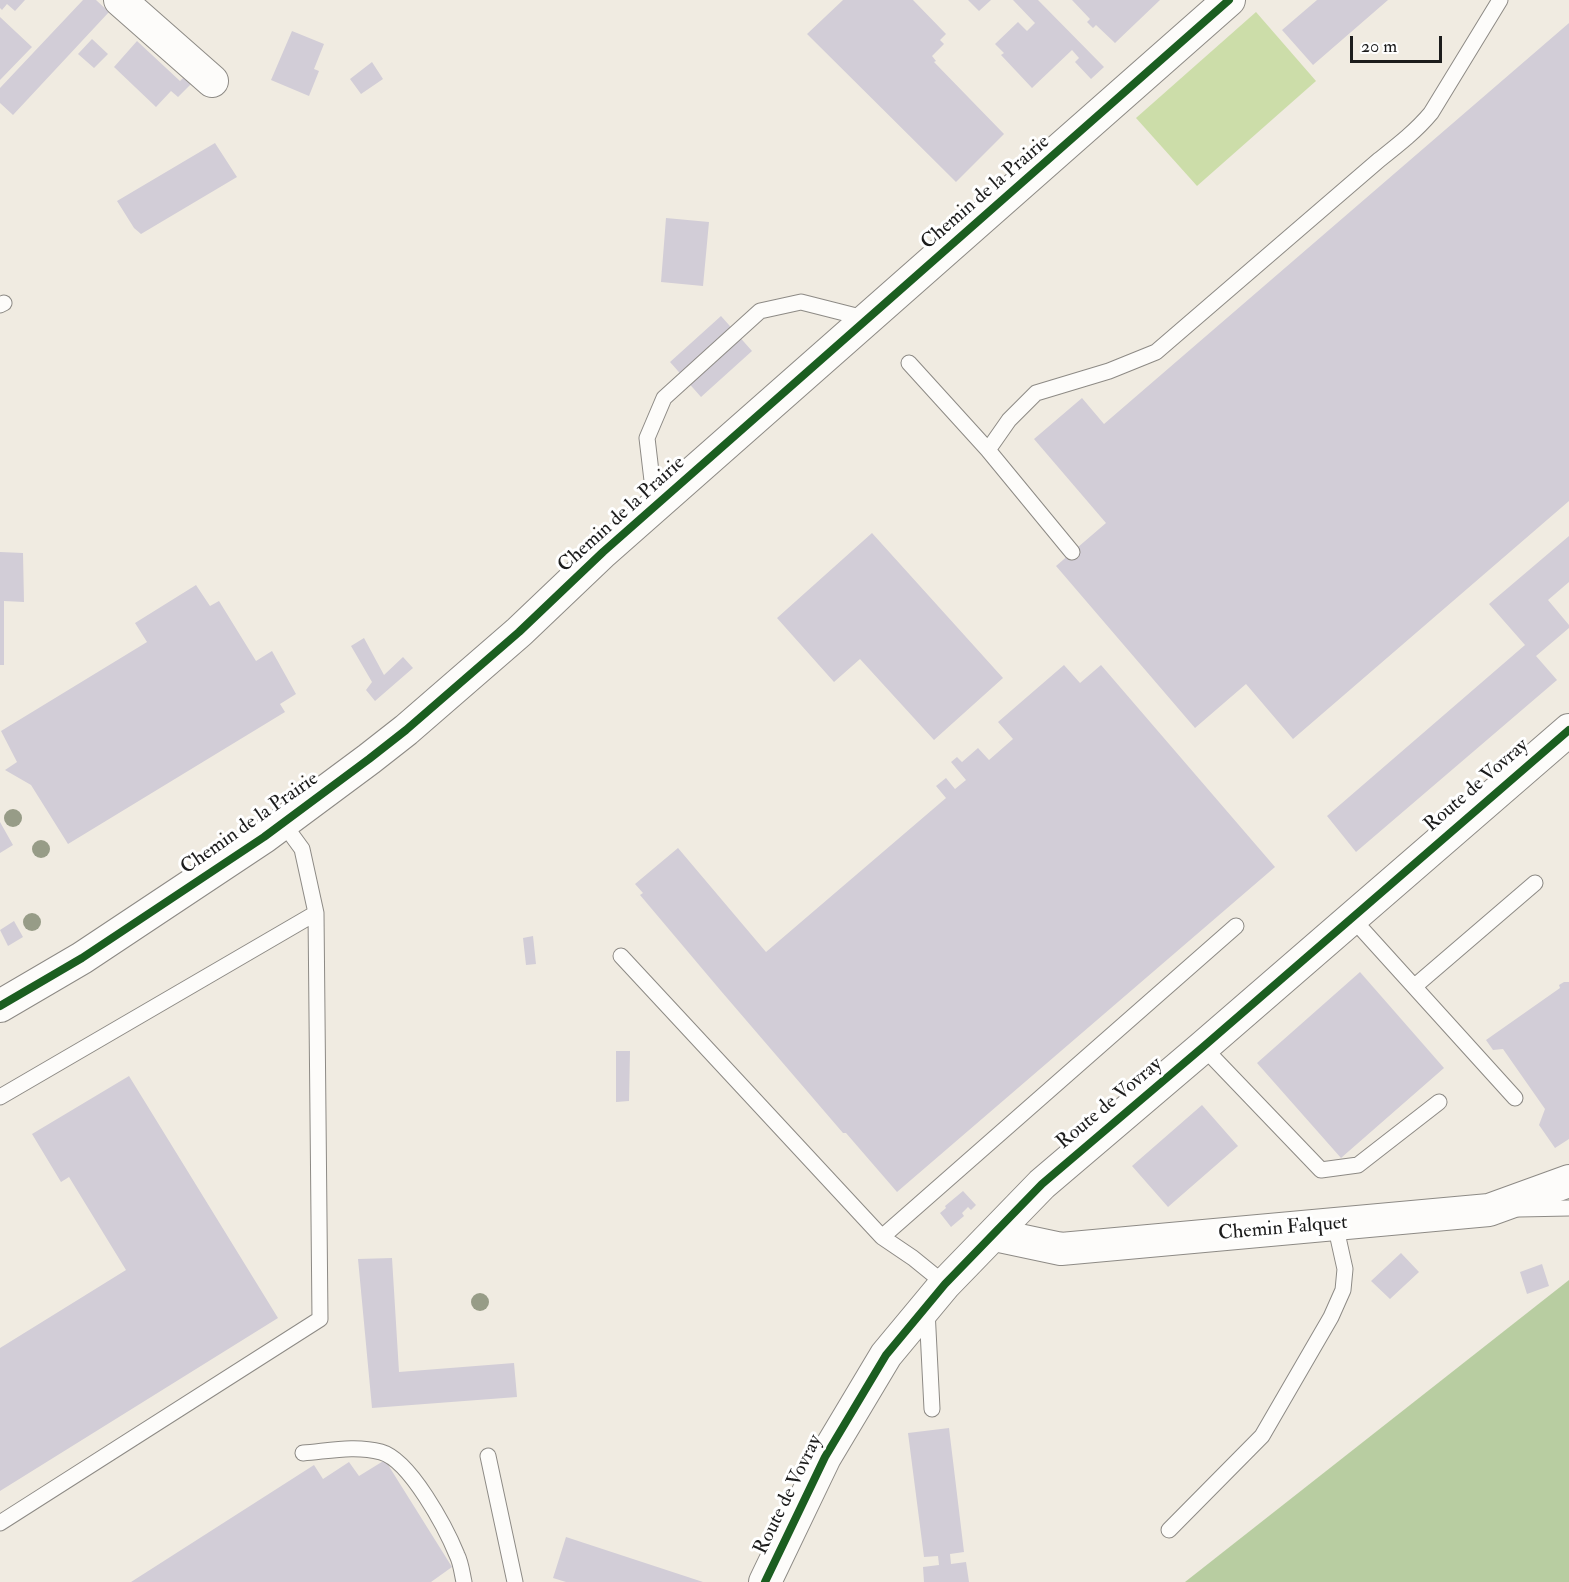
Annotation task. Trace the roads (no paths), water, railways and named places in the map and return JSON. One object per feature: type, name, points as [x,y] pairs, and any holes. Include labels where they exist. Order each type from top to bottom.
[{"type":"street","points":[[120,0],[212,81]]},
{"type":"street","name":"Chemin de la Prairie","points":[[0,1006],[82,958],[282,823],[406,730],[519,632],[587,566],[1229,0]]},
{"type":"street","name":"Route de Vovray","points":[[765,1582],[825,1457],[886,1355],[936,1295],[1042,1184],[1569,730]]},
{"type":"street","name":"Chemin Falquet","points":[[994,1234],[1061,1249],[1489,1210],[1569,1181]]},
{"type":"lane","points":[[988,450],[1010,420],[1036,393],[1109,371],[1156,352],[1379,160],[1402,143],[1431,113],[1500,0]]},
{"type":"lane","points":[[655,506],[647,438],[664,398],[760,311],[801,302],[868,319]]},
{"type":"lane","points":[[909,363],[988,450],[1072,552]]},
{"type":"lane","points":[[0,1523],[320,1319],[316,913],[302,849],[282,823]]},
{"type":"lane","points":[[1415,986],[1535,884]]},
{"type":"lane","points":[[0,1097],[316,913]]},
{"type":"lane","points":[[1351,918],[1515,1098]]},
{"type":"lane","points":[[882,1237],[1236,926]]},
{"type":"lane","points":[[621,956],[882,1237],[913,1258],[936,1295],[932,1409]]},
{"type":"lane","points":[[1203,1047],[1321,1170],[1358,1165],[1439,1102]]},
{"type":"lane","points":[[1489,1210],[1569,1208]]},
{"type":"lane","points":[[1169,1530],[1262,1436],[1331,1317],[1343,1290],[1345,1269],[1335,1224]]},
{"type":"lane","points":[[303,1453],[358,1448],[384,1452],[399,1463],[426,1495],[441,1522],[458,1557],[464,1582]]},
{"type":"lane","points":[[488,1456],[515,1582]]}]
